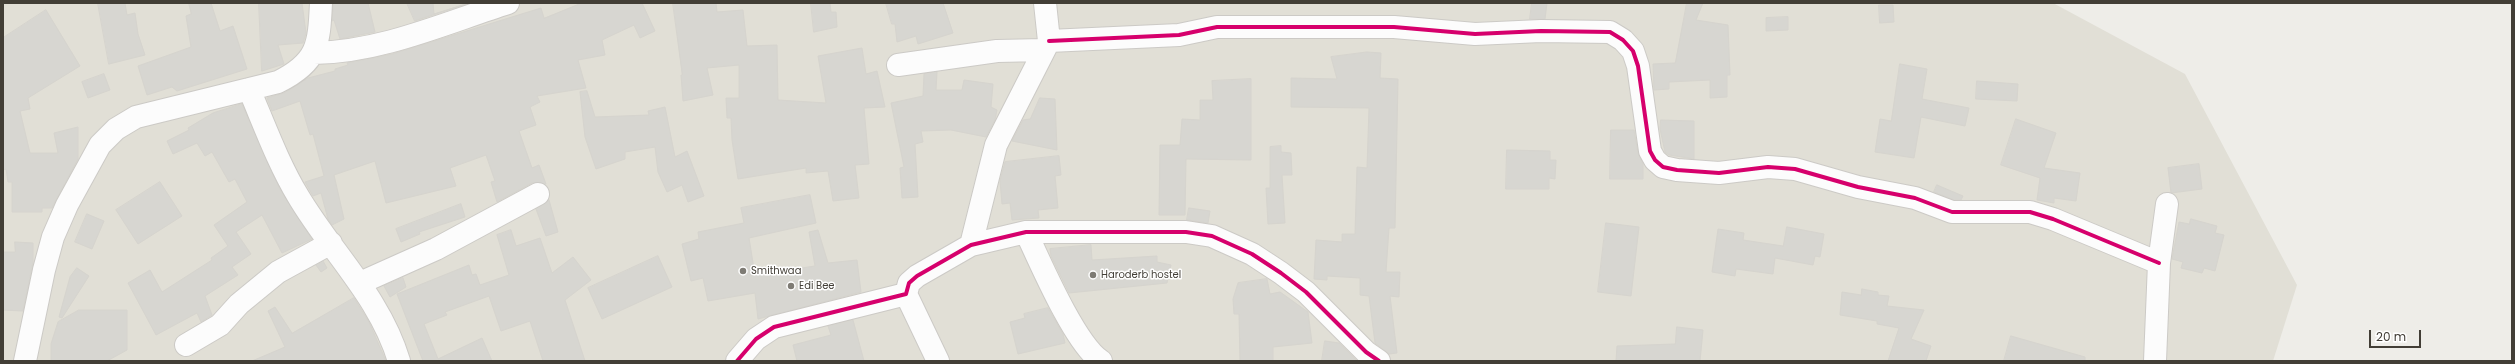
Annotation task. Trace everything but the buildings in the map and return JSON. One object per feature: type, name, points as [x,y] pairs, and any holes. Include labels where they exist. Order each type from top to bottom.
[{"type":"street","points":[[25,361],[44,270],[53,237],[67,205],[100,145],[116,129],[136,117],[248,88],[278,82],[297,73],[314,53],[320,30],[321,3]]},
{"type":"street","points":[[314,53],[344,53],[375,46],[508,3]]},
{"type":"street","points":[[971,245],[996,145],[1046,45],[1045,3]]},
{"type":"street","points":[[898,65],[1046,45],[1178,35],[1217,27],[1394,27],[1475,34],[1541,31],[1610,32],[1623,40],[1633,51],[1638,66],[1650,151],[1655,160],[1663,167],[1677,170],[1719,173],[1768,166],[1795,169],[1858,187],[1915,198],[1952,212],[2030,212],[2160,263]]},
{"type":"street","points":[[248,88],[298,196],[374,304],[394,344],[399,361]]},
{"type":"street","points":[[360,283],[436,249],[538,194]]},
{"type":"street","points":[[2155,361],[2160,263],[2166,204]]},
{"type":"street","points":[[1026,232],[1044,271],[1074,328],[1095,357],[1101,361]]},
{"type":"street","points":[[938,361],[906,294],[909,283],[916,276],[971,245],[1026,232],[1186,232],[1212,236],[1252,254],[1306,292],[1366,352],[1379,361]]},
{"type":"street","points":[[186,345],[220,324],[239,304],[278,272],[331,243]]},
{"type":"street","points":[[738,361],[756,339],[774,327],[906,294]]},
{"type":"shaded area","points":[[3,3],[2053,3],[2185,74],[2297,285],[2273,361],[3,361]]},
{"type":"cycle path","points":[[1049,41],[1179,35],[1217,27],[1394,27],[1475,34],[1541,31],[1610,32],[1623,40],[1633,51],[1638,66],[1650,151],[1655,160],[1663,167],[1677,170],[1719,173],[1768,167],[1795,169],[1858,187],[1915,198],[1952,212],[2030,212],[2053,219],[2159,263]]},
{"type":"cycle path","points":[[737,361],[756,339],[774,327],[906,294],[909,283],[917,276],[971,245],[1026,232],[1186,232],[1212,236],[1252,254],[1281,273],[1306,292],[1366,352],[1379,361]]},
{"type":"place","name":"Smithwaa","points":[[743,271]]},
{"type":"place","name":"Haroderb hostel","points":[[1093,275]]},
{"type":"place","name":"Edi Bee","points":[[791,286]]}]
